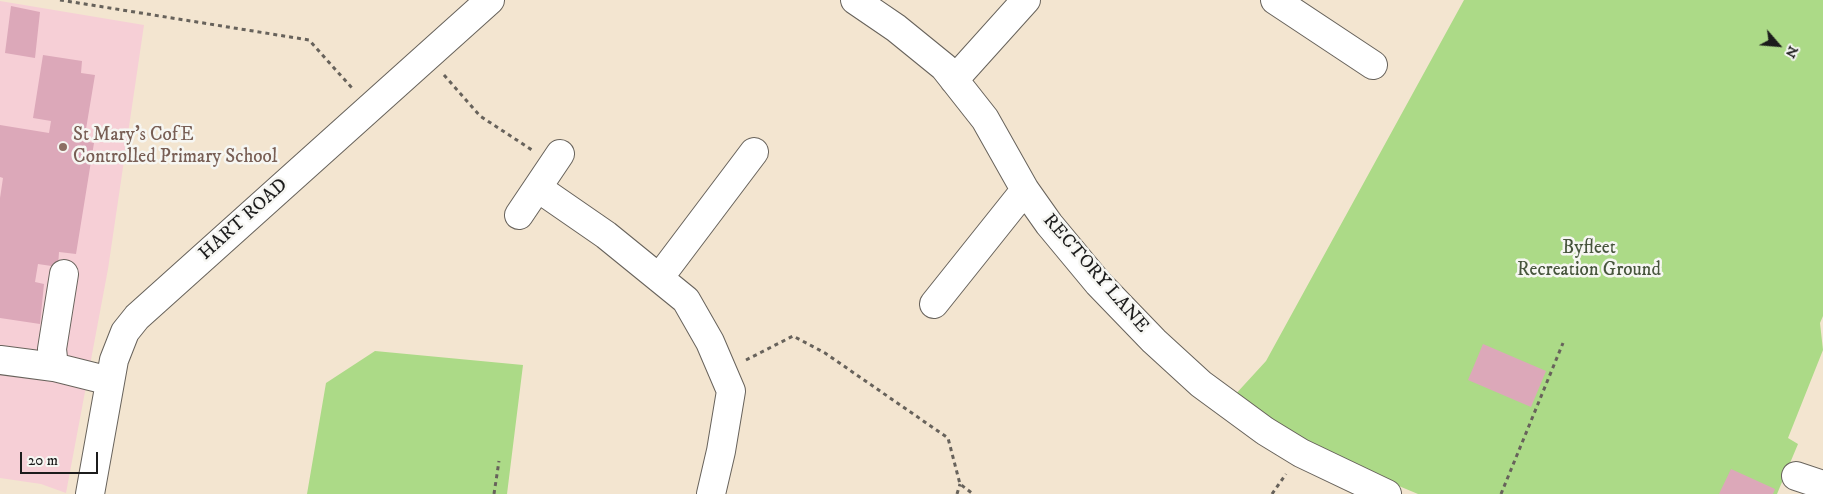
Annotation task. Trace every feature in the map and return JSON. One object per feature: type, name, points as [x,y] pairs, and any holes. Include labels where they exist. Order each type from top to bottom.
[{"type":"street","name":"HART ROAD","points":[[90,494],[114,360],[125,332],[137,317],[490,0]]},
{"type":"street","name":"RECTORY LANE","points":[[855,0],[896,28],[944,68],[985,119],[1025,190],[1049,224],[1098,283],[1154,341],[1201,384],[1265,431],[1301,453],[1387,494]]},
{"type":"street","points":[[954,80],[1026,0]]},
{"type":"street","points":[[1275,0],[1373,65]]},
{"type":"street","points":[[659,278],[754,152]]},
{"type":"street","points":[[520,214],[557,159]]},
{"type":"street","points":[[538,188],[606,235],[686,300],[710,342],[731,390],[721,451],[711,494]]},
{"type":"street","points":[[934,304],[1025,190]]},
{"type":"street","points":[[54,367],[52,349],[64,274]]},
{"type":"street","points":[[0,360],[54,367],[110,381]]},
{"type":"street","points":[[1796,476],[1823,485]]},
{"type":"path","points":[[60,0],[309,40],[368,108]]},
{"type":"path","points":[[428,56],[480,116],[557,159]]},
{"type":"path","points":[[723,372],[793,336],[825,353],[948,438],[960,484],[957,494]]},
{"type":"path","points":[[1501,494],[1563,343]]},
{"type":"path","points":[[494,494],[499,461]]},
{"type":"path","points":[[960,484],[973,494]]},
{"type":"shaded area","name":"St Mary's CofE Controlled Primary School","points":[[0,1],[144,25],[108,269],[66,493],[41,484],[0,478]]},
{"type":"green space","name":"Byfleet Recreation Ground","points":[[1464,0],[1823,0],[1823,316],[1820,323],[1823,350],[1788,438],[1798,444],[1777,494],[1418,494],[1344,463],[1233,397],[1266,361]]},
{"type":"green space","points":[[375,351],[523,365],[507,494],[307,494],[326,383]]},
{"type":"building","points":[[11,6],[40,12],[35,58],[5,53]]},
{"type":"building","points":[[43,55],[82,61],[81,73],[95,75],[84,141],[94,143],[76,254],[59,252],[58,267],[38,264],[35,282],[44,284],[40,324],[0,318],[0,198],[3,178],[0,177],[0,125],[49,133],[51,121],[33,118]]},
{"type":"building","points":[[1483,344],[1546,371],[1531,407],[1468,380]]},
{"type":"building","points":[[1731,469],[1775,489],[1773,494],[1719,494]]},
{"type":"place","name":"St Mary's CofE Controlled Primary School","points":[[63,147]]}]
